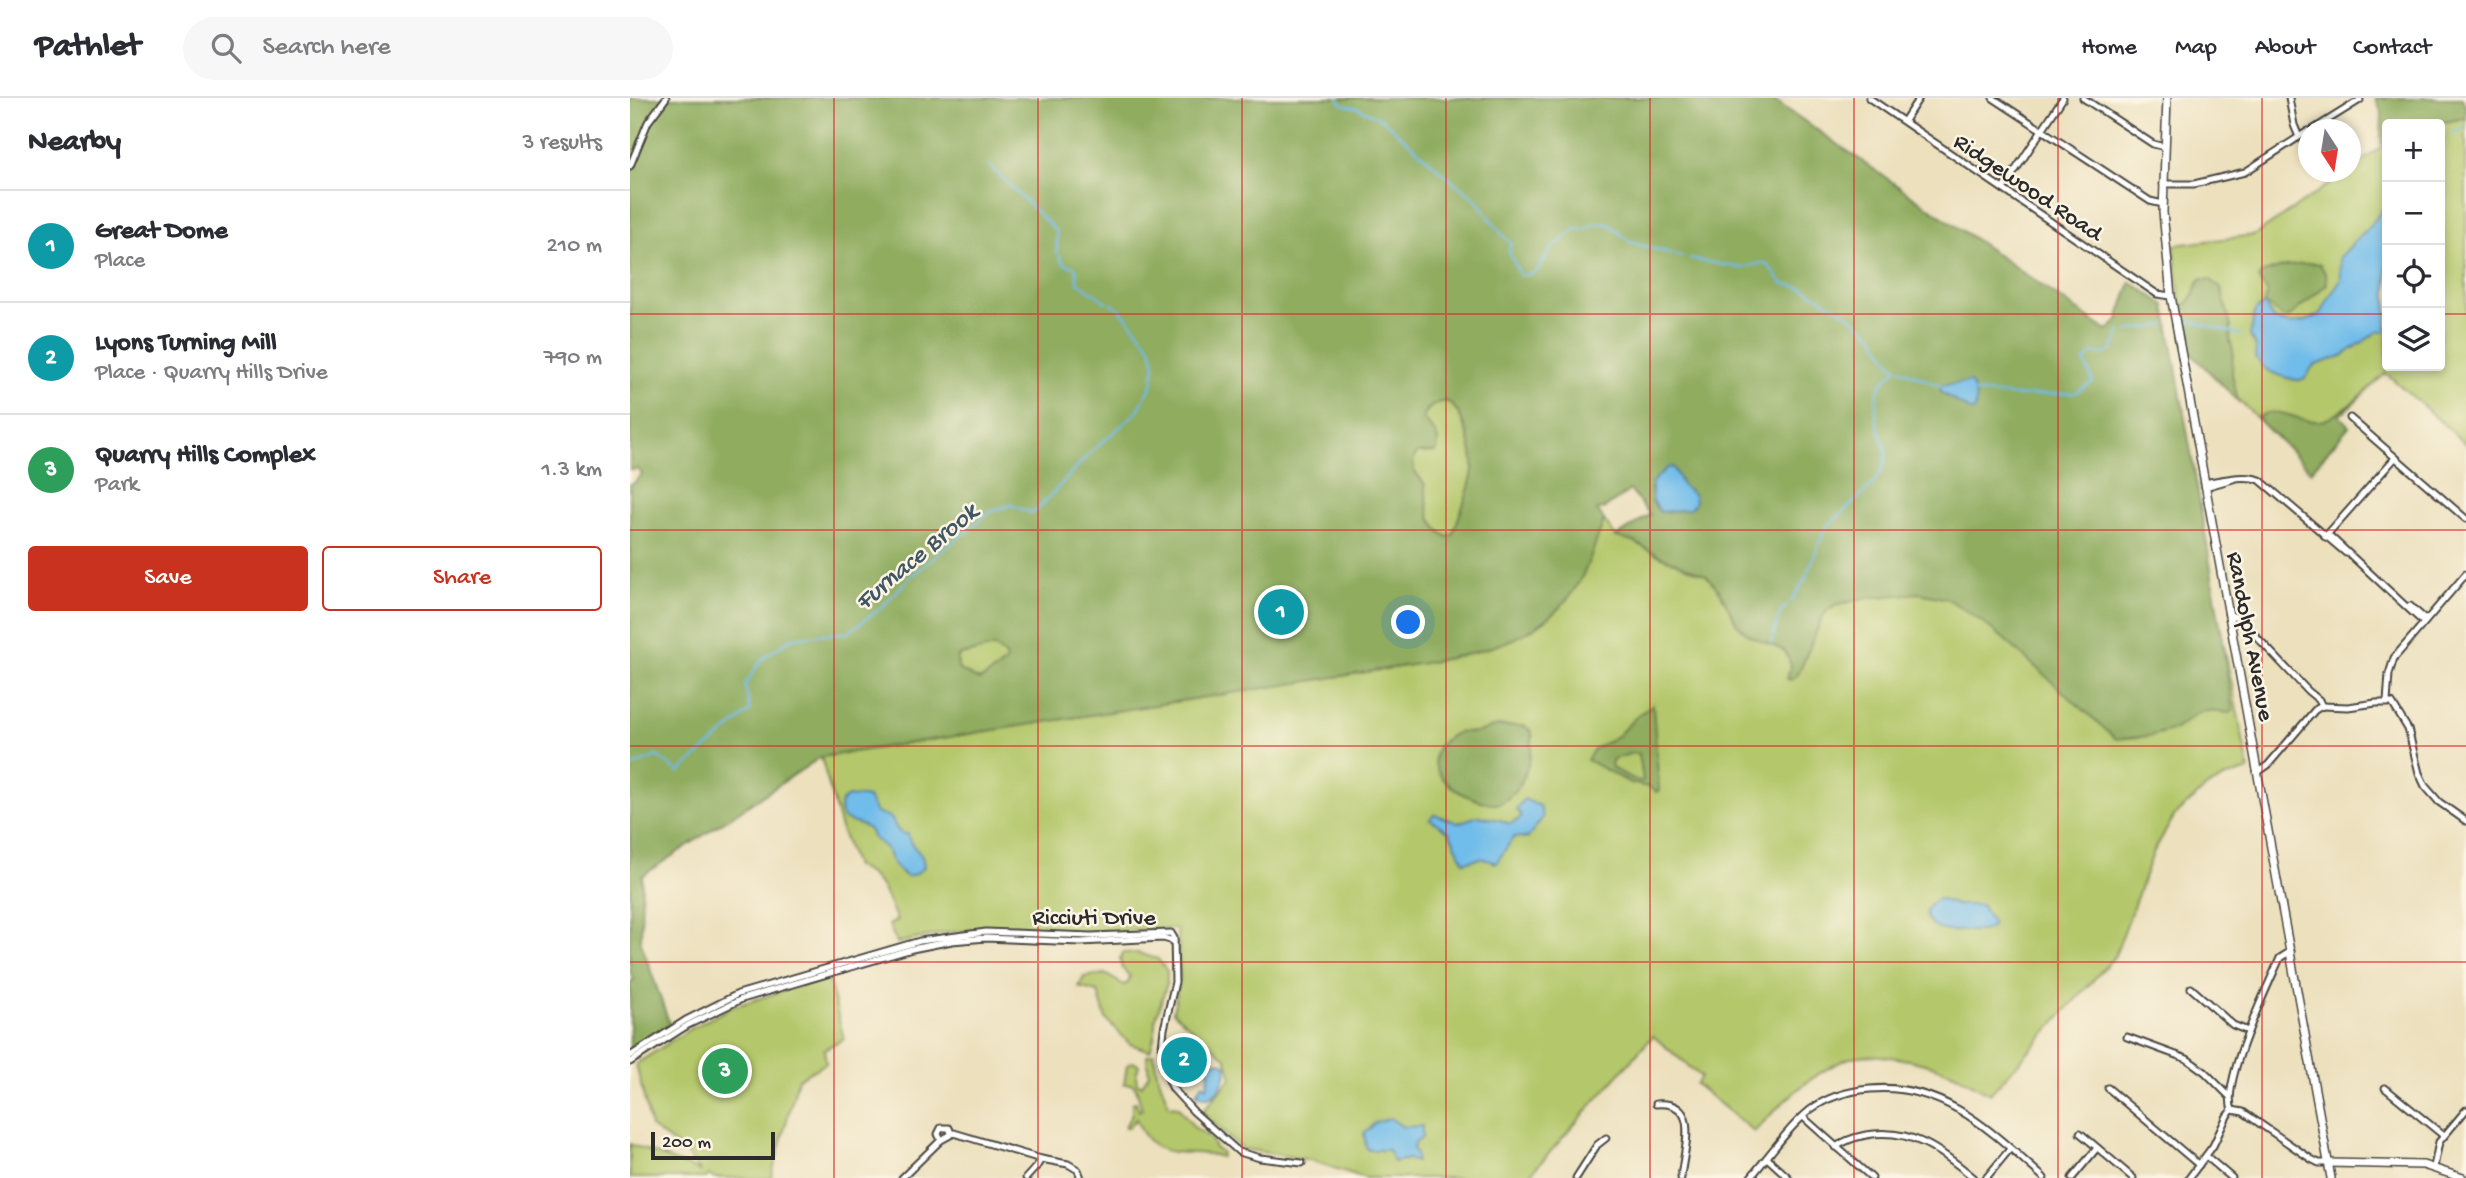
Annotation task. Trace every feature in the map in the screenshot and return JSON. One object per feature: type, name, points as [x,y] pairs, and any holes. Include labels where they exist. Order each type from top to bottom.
[{"type":"main road","name":"Randolph Avenue","points":[[2167,98],[2163,204],[2171,296],[2331,1178]]},
{"type":"main road","points":[[2329,1163],[2411,1164],[2434,1167],[2463,1178]]},
{"type":"street","points":[[630,166],[648,122],[666,98]]},
{"type":"street","name":"Ridgewood Road","points":[[1869,98],[2157,294],[2171,296]]},
{"type":"street","points":[[1903,121],[1919,98]]},
{"type":"street","points":[[1993,98],[2150,201],[2163,204]]},
{"type":"street","points":[[2003,189],[2063,98]]},
{"type":"street","points":[[2083,98],[2153,144],[2165,147]]},
{"type":"street","points":[[2289,98],[2298,135]]},
{"type":"street","points":[[2328,119],[2360,100]]},
{"type":"street","points":[[2163,184],[2194,184],[2241,173],[2298,138]]},
{"type":"street","points":[[2350,418],[2466,519]]},
{"type":"street","points":[[2326,535],[2395,458]]},
{"type":"street","points":[[2204,485],[2251,478],[2263,482],[2425,622]]},
{"type":"street","points":[[2466,574],[2393,662],[2389,674],[2387,702],[2408,729],[2425,786],[2439,802],[2466,821]]},
{"type":"street","points":[[2228,614],[2239,618],[2322,706]]},
{"type":"street","points":[[2258,772],[2268,765],[2315,710],[2322,706],[2348,707],[2387,702]]},
{"type":"street","name":"Ricciuti Drive","points":[[630,1056],[691,1017],[738,993],[926,940],[986,932],[1085,936],[1164,933],[1173,934],[1174,942]]},
{"type":"street","name":"Ricciuti Drive","points":[[630,1062],[688,1025],[742,999],[923,946],[993,938],[1080,942],[1165,938],[1174,942]]},
{"type":"street","points":[[1174,942],[1174,986],[1162,1047],[1163,1067],[1173,1089],[1194,1112],[1239,1152],[1260,1158],[1302,1163]]},
{"type":"street","points":[[2232,1110],[2229,1096],[2248,1031],[2280,958],[2291,951]]},
{"type":"street","points":[[2190,988],[2233,1025],[2248,1031]]},
{"type":"street","points":[[2127,1037],[2187,1059],[2205,1072],[2229,1096]]},
{"type":"street","points":[[2108,1088],[2199,1165]]},
{"type":"street","points":[[2385,1088],[2444,1136]]},
{"type":"street","points":[[1750,1178],[1803,1117],[1818,1105],[1840,1095],[1866,1089],[1902,1089],[1924,1093],[1974,1118],[2044,1178]]},
{"type":"street","points":[[1656,1104],[1671,1105],[1679,1110],[1686,1120],[1688,1135],[1681,1178]]},
{"type":"street","points":[[2189,1178],[2218,1138],[2232,1110],[2243,1112],[2311,1159],[2329,1163]]},
{"type":"street","points":[[2434,1167],[2438,1144],[2466,1110]]},
{"type":"street","points":[[1803,1117],[1872,1178]]},
{"type":"street","points":[[902,1178],[941,1140],[938,1134],[941,1128],[1041,1159],[1071,1165],[1081,1178]]},
{"type":"street","points":[[2080,1133],[2132,1178]]},
{"type":"street","points":[[1836,1147],[1845,1141],[1867,1135],[1905,1136],[1937,1149],[1973,1178]]},
{"type":"street","points":[[1576,1178],[1597,1145],[1606,1138]]},
{"type":"street","points":[[2072,1178],[2098,1148]]},
{"type":"street","points":[[1986,1178],[2010,1149]]},
{"type":"street","points":[[2206,1156],[2232,1178]]},
{"type":"street","points":[[1767,1158],[1789,1178]]},
{"type":"street","points":[[1026,1178],[1041,1159]]},
{"type":"green space","points":[[630,98],[1771,98],[2107,331],[2117,322],[2131,282],[2165,305],[2233,711],[2204,711],[2175,729],[2150,736],[2116,739],[1977,618],[1948,599],[1919,593],[1866,598],[1835,605],[1822,618],[1799,673],[1792,680],[1787,679],[1791,665],[1785,651],[1748,635],[1737,624],[1719,590],[1706,575],[1634,542],[1616,537],[1650,515],[1630,490],[1604,509],[1597,510],[1604,520],[1584,573],[1567,600],[1551,616],[1532,629],[1491,647],[1424,663],[821,757],[642,876],[641,943],[670,1025],[630,1051],[630,982],[634,980],[630,971],[630,484],[642,474],[638,469],[630,470]],"holes":[[[1957,384],[1975,392],[1976,408],[1956,402],[1942,393],[1944,385]],[[1446,401],[1457,412],[1470,442],[1473,462],[1467,495],[1453,534],[1448,537],[1440,532],[1430,518],[1424,483],[1414,471],[1413,460],[1417,453],[1436,452],[1438,447],[1433,430],[1423,419],[1428,409]],[[1679,480],[1684,488],[1689,490],[1684,510],[1660,512],[1653,503],[1651,488]],[[994,647],[1005,654],[1006,662],[979,680],[958,669],[957,658]]]},
{"type":"green space","points":[[2375,98],[2462,98],[2466,107],[2466,118],[2445,122],[2445,119],[2382,119],[2382,144],[2381,143],[2382,112]]},
{"type":"green space","points":[[2466,114],[2466,444],[2386,373],[2339,416],[2349,426],[2311,471],[2185,347],[2174,245],[2255,235],[2332,182],[2361,182],[2361,162],[2382,147],[2382,371],[2445,371],[2445,120]]},
{"type":"green space","points":[[2320,264],[2327,284],[2289,317],[2284,318],[2264,303],[2267,293],[2259,280],[2260,274],[2286,266]]},
{"type":"green space","points":[[2201,279],[2211,280],[2221,288],[2231,326],[2232,374],[2238,401],[2185,347],[2181,307],[2192,298]]},
{"type":"green space","points":[[2362,395],[2339,416],[2349,426],[2311,471],[2257,418],[2265,414],[2281,413],[2304,420],[2325,420]]},
{"type":"green space","points":[[1446,401],[1452,405],[1462,421],[1470,442],[1473,462],[1467,495],[1453,535],[1448,537],[1440,532],[1430,518],[1424,483],[1414,471],[1413,460],[1417,453],[1436,452],[1437,438],[1423,419],[1431,407]]},
{"type":"green space","points":[[1650,514],[2219,619],[2249,770],[2207,787],[2175,815],[2154,851],[2115,956],[1990,1094],[1952,1073],[1929,1065],[1885,1056],[1858,1056],[1833,1065],[1808,1081],[1754,1132],[1696,1084],[1701,1077],[1653,1036],[1527,1178],[1365,1178],[1310,1160],[1244,1149],[1202,1112],[1232,1077],[1226,1058],[1173,1012],[1180,978],[1177,929],[1091,932],[980,929],[897,943],[889,925],[897,920],[882,887],[871,875],[855,866],[842,832],[821,757],[1469,654],[1513,639],[1551,616],[1567,600],[1584,573],[1604,520],[1616,537]]},
{"type":"green space","points":[[994,647],[1005,655],[1006,662],[984,678],[978,680],[958,669],[957,658],[960,655]]},
{"type":"green space","points":[[1653,704],[1659,791],[1656,792],[1649,787],[1630,783],[1587,760],[1594,749],[1617,736]],"holes":[[[1633,753],[1639,754],[1643,780],[1640,782],[1613,769],[1613,759]]]},
{"type":"green space","points":[[1497,726],[1525,726],[1532,732],[1528,766],[1520,784],[1504,801],[1490,804],[1463,794],[1452,787],[1437,770],[1436,751],[1443,741],[1456,733],[1478,732]]},
{"type":"green space","points":[[1123,953],[1138,953],[1158,959],[1167,971],[1167,983],[1155,1021],[1155,1035],[1150,1051],[1130,1044],[1106,1019],[1098,992],[1079,987],[1084,977],[1105,974],[1124,985],[1128,983],[1130,976],[1122,968],[1120,959]]},
{"type":"green space","points":[[828,977],[844,1039],[824,1049],[826,1063],[798,1079],[771,1178],[713,1178],[709,1175],[706,1178],[630,1178],[630,1144],[700,1171],[684,1151],[651,1127],[636,1064],[690,1029],[732,1007]]},
{"type":"green space","points":[[1154,1054],[1156,1069],[1169,1106],[1178,1107],[1194,1127],[1210,1138],[1215,1148],[1222,1153],[1221,1157],[1163,1149],[1153,1144],[1144,1134],[1136,1119],[1129,1127],[1125,1127],[1132,1113],[1132,1103],[1136,1102],[1139,1111],[1142,1109],[1136,1088],[1132,1084],[1124,1084],[1127,1065],[1133,1062],[1139,1065],[1137,1084],[1142,1085],[1149,1074],[1147,1055]]},
{"type":"water","points":[[2382,210],[2382,331],[2342,356],[2313,366],[2304,380],[2276,374],[2263,367],[2255,358],[2256,347],[2250,336],[2255,311],[2264,304],[2273,319],[2290,324],[2321,314],[2341,280],[2340,257]]},
{"type":"water","points":[[1970,382],[1975,396],[1974,411],[1942,393],[1939,386]]},
{"type":"water","points":[[1673,467],[1682,485],[1694,495],[1695,503],[1690,509],[1660,512],[1652,499],[1652,482],[1667,468]]},
{"type":"water","points":[[848,797],[868,798],[876,813],[890,817],[899,831],[908,834],[911,843],[922,856],[924,867],[917,873],[908,877],[903,874],[869,830],[842,817],[841,802]]},
{"type":"water","points":[[1524,799],[1540,806],[1543,817],[1528,838],[1514,837],[1496,863],[1481,858],[1464,862],[1449,832],[1430,819],[1434,814],[1458,823],[1478,816],[1510,824],[1521,818],[1516,810]]},
{"type":"water","points":[[1939,899],[1957,905],[1981,905],[1992,926],[1980,931],[1949,931],[1936,928],[1928,920],[1927,911],[1933,902]]},
{"type":"water","points":[[1206,1061],[1222,1062],[1227,1066],[1221,1086],[1208,1097],[1196,1093],[1203,1083],[1207,1087],[1209,1075]]},
{"type":"water","points":[[1390,1118],[1403,1127],[1422,1126],[1422,1138],[1413,1148],[1416,1162],[1408,1159],[1394,1162],[1388,1150],[1368,1150],[1366,1147],[1364,1133],[1374,1123]]},
{"type":"waterway","points":[[1338,98],[1342,104],[1382,119],[1476,199],[1485,213]]},
{"type":"waterway","points":[[2450,135],[2466,127]]},
{"type":"waterway","name":"Furnace Brook","points":[[989,165],[1057,232],[1057,253]]},
{"type":"waterway","points":[[1488,216],[1511,243],[1509,251],[1520,276],[1536,272],[1553,247],[1576,229],[1587,229],[1594,224],[1609,224],[1630,242],[1683,257]]},
{"type":"waterway","name":"Furnace Brook","points":[[1060,256],[1063,263],[1076,268],[1078,282],[1106,302]]},
{"type":"waterway","points":[[1690,259],[1742,268],[1762,263],[1768,265],[1782,283],[1805,289],[1849,315],[1873,335],[1893,366],[1940,386]]},
{"type":"waterway","name":"Furnace Brook","points":[[630,767],[657,756],[679,772],[750,711],[745,685],[762,659],[790,639],[848,633],[883,606],[910,577],[990,512],[1011,505],[1031,513],[1036,511],[1090,453],[1137,412],[1152,385],[1155,365],[1151,347],[1119,308],[1112,304]]},
{"type":"waterway","points":[[2183,321],[2241,335]]},
{"type":"waterway","points":[[2127,331],[2165,325]]},
{"type":"waterway","points":[[1973,392],[2018,396],[2075,393],[2093,382],[2084,361],[2094,353],[2107,353],[2113,349],[2121,331]]},
{"type":"waterway","points":[[1791,601],[1805,580],[1825,529],[1873,484],[1883,468],[1886,453],[1876,418],[1877,394],[1881,384],[1897,368]]},
{"type":"waterway","points":[[1771,644],[1780,612],[1787,605]]},
{"type":"place","name":"Great Dome","points":[[1281,612]]},
{"type":"place","name":"Lyons Turning Mill","points":[[1184,1060]]},
{"type":"place","name":"Quarry Hills Complex","points":[[725,1071]]}]
